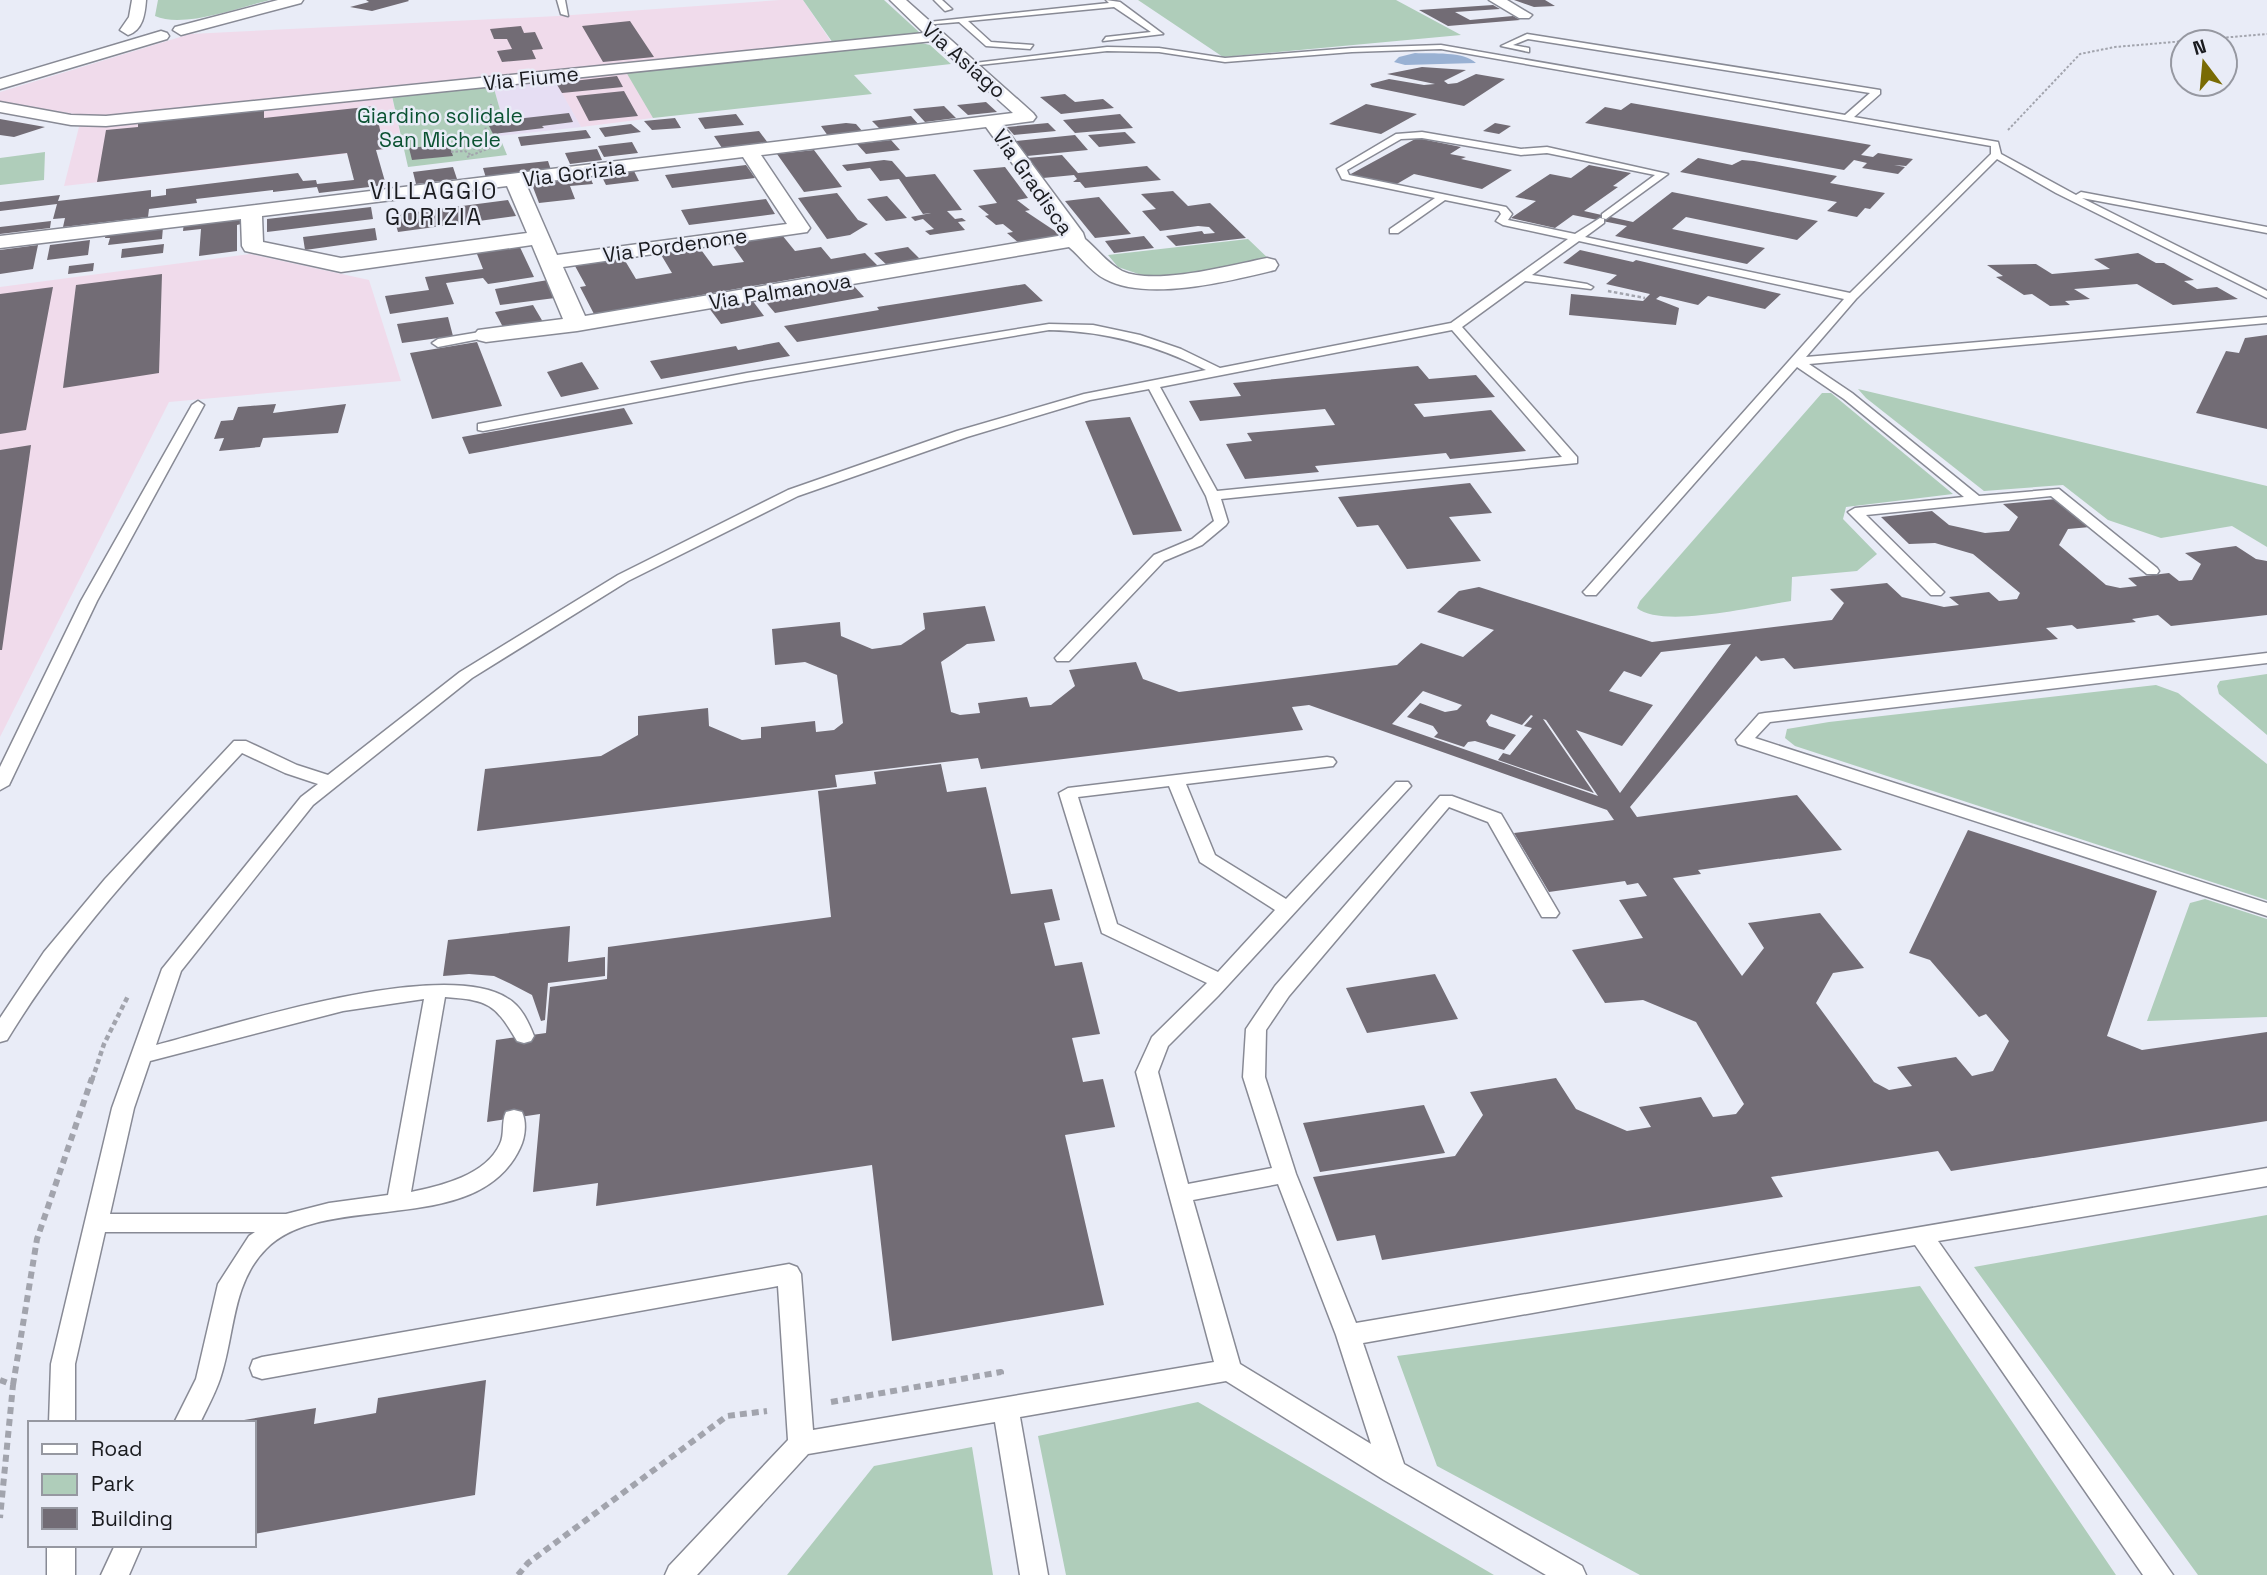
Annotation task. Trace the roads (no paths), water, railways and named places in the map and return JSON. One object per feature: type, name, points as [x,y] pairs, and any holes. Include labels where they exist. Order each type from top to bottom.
[{"type":"street","points":[[129,33],[139,0]]},
{"type":"street","points":[[0,84],[129,33],[169,28],[296,0]]},
{"type":"street","name":"Via Asiago","points":[[897,0],[1027,115],[1023,119]]},
{"type":"street","points":[[1496,0],[1524,15]]},
{"type":"street","points":[[129,33],[169,28]]},
{"type":"street","name":"Via Fiume","points":[[0,107],[79,120],[124,119],[938,36]]},
{"type":"street","name":"Via Gorizia","points":[[0,242],[1023,119]]},
{"type":"street","name":"Via Gradisca","points":[[992,123],[1076,237],[1073,240],[1089,251],[1112,275],[1140,283],[1266,265]]},
{"type":"street","name":"Via Pordenone","points":[[550,262],[800,228],[750,153]]},
{"type":"street","points":[[514,180],[577,324]]},
{"type":"street","points":[[251,211],[253,246],[333,265],[538,238]]},
{"type":"street","name":"Via Palmanova","points":[[486,335],[577,324],[1073,240]]},
{"type":"lane","points":[[561,0],[565,14]]},
{"type":"lane","points":[[934,10],[948,9],[938,0]]},
{"type":"lane","points":[[918,16],[962,20],[1114,2],[1159,34],[1038,47],[1000,47],[989,44],[962,20]]},
{"type":"lane","points":[[1531,50],[1505,46],[1527,36],[1877,92],[1849,116]]},
{"type":"lane","points":[[970,64],[1107,50],[1159,50],[1225,60],[1352,50],[1441,47],[1849,116],[1996,149],[2060,191],[2267,295]]},
{"type":"lane","points":[[1656,64],[1664,57]]},
{"type":"lane","points":[[1633,79],[1647,70]]},
{"type":"lane","points":[[62,1421],[63,1364],[123,1108],[172,969],[307,801],[466,675],[623,578],[793,493],[962,433],[1088,397],[1152,383],[1455,326],[1577,236],[1663,174],[1546,150],[1521,152],[1422,135],[1399,136],[1342,169],[1345,177],[1502,209],[1507,214],[1501,220],[1507,223],[1577,236],[1852,297]]},
{"type":"lane","points":[[1591,592],[1852,297],[1996,149]]},
{"type":"lane","points":[[2060,191],[2267,230]]},
{"type":"lane","points":[[1394,231],[1443,197]]},
{"type":"lane","points":[[1523,277],[1587,287]]},
{"type":"lane","points":[[1797,361],[2267,320]]},
{"type":"lane","points":[[483,427],[747,377],[1049,327],[1075,326],[1121,332],[1174,350],[1217,371]]},
{"type":"lane","points":[[1213,496],[1572,460],[1455,326]]},
{"type":"lane","points":[[438,343],[486,335]]},
{"type":"lane","points":[[1797,361],[1848,396],[1976,499]]},
{"type":"lane","points":[[1063,658],[1159,558],[1197,542],[1220,522],[1213,496],[1152,383]]},
{"type":"lane","points":[[0,785],[89,601],[198,405]]},
{"type":"lane","points":[[1936,592],[1855,512],[2054,492],[2152,570]]},
{"type":"lane","points":[[2267,658],[1765,718],[1744,740],[2267,910]]},
{"type":"lane","points":[[0,1035],[34,980],[129,863],[240,745],[291,769],[331,782]]},
{"type":"lane","points":[[1220,981],[1109,928],[1068,793],[1327,762]]},
{"type":"lane","points":[[1176,781],[1207,858],[1287,909]]},
{"type":"lane","points":[[1229,1370],[1147,1072],[1158,1042],[1220,981],[1402,786]]},
{"type":"lane","points":[[1393,1472],[1348,1335],[1285,1174],[1254,1077],[1256,1029],[1282,991],[1446,800],[1495,818],[1549,913]]},
{"type":"lane","points":[[142,1056],[343,1004],[436,990],[473,992],[498,1001],[513,1012],[524,1037]]},
{"type":"lane","points":[[398,1203],[436,990]]},
{"type":"lane","points":[[96,1223],[286,1223],[329,1212],[429,1199],[460,1188],[488,1171],[503,1157],[513,1140],[514,1118]]},
{"type":"lane","points":[[1180,1194],[1285,1174]]},
{"type":"lane","points":[[1348,1335],[2267,1177]]},
{"type":"lane","points":[[188,1421],[208,1379],[230,1284],[257,1243],[286,1223]]},
{"type":"lane","points":[[1921,1235],[2160,1575]]},
{"type":"lane","points":[[262,1368],[789,1275],[801,1444]]},
{"type":"lane","points":[[679,1575],[801,1444],[1229,1370],[1393,1472],[1572,1575]]},
{"type":"lane","points":[[1006,1409],[1034,1575]]},
{"type":"lane","points":[[61,1547],[61,1575]]},
{"type":"lane","points":[[115,1575],[128,1547]]},
{"type":"water","points":[[1415,53],[1456,55],[1476,63],[1405,65],[1394,62],[1399,57]]},
{"type":"district","name":"VILLAGGIO GORIZIA","points":[[434,204]]},
{"type":"park label","name":"Giardino solidale San Michele","points":[[440,127]]}]
